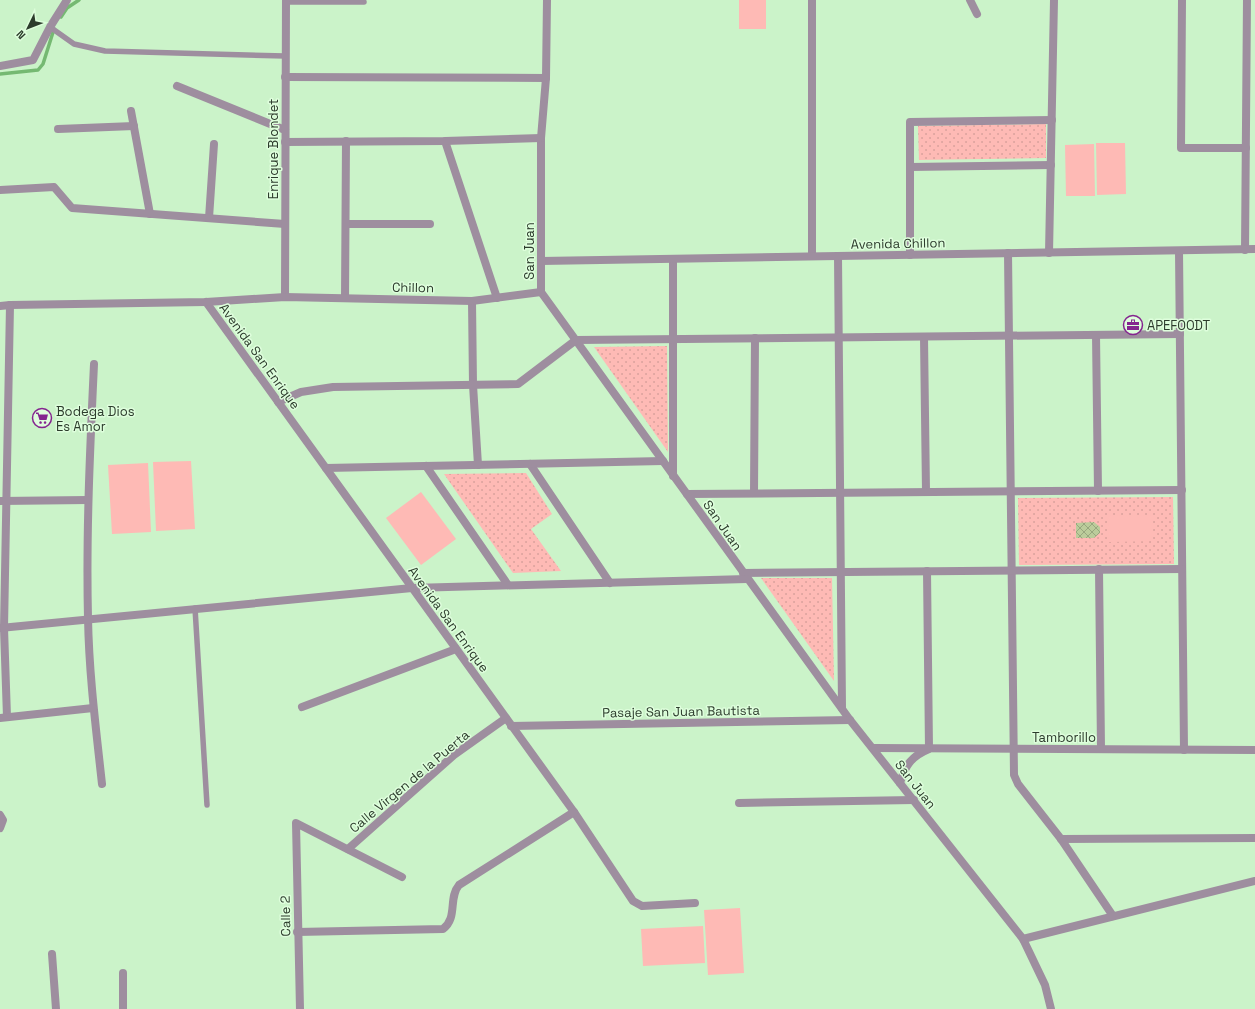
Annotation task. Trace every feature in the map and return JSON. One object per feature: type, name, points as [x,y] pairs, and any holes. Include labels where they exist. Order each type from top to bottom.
[{"type":"street","points":[[0,66],[33,60],[50,27],[67,0]]},
{"type":"street","name":"San Juan","points":[[547,0],[546,78],[541,138],[541,292],[850,720],[1023,939],[1045,985],[1052,1009]]},
{"type":"street","points":[[812,0],[812,256]]},
{"type":"street","points":[[970,0],[977,14]]},
{"type":"street","points":[[1049,253],[1054,0]]},
{"type":"street","points":[[1182,0],[1181,148],[1246,148]]},
{"type":"street","points":[[1245,250],[1247,0]]},
{"type":"street","name":"Enrique Blondet","points":[[285,297],[286,1]]},
{"type":"street","points":[[286,77],[546,78]]},
{"type":"street","points":[[177,86],[285,130]]},
{"type":"street","points":[[131,110],[150,214]]},
{"type":"street","points":[[910,255],[910,122],[1052,120]]},
{"type":"street","points":[[58,129],[134,126]]},
{"type":"street","points":[[285,142],[445,141],[541,138]]},
{"type":"street","points":[[345,298],[346,141]]},
{"type":"street","points":[[445,141],[497,298]]},
{"type":"street","points":[[209,218],[214,144]]},
{"type":"street","points":[[910,167],[1051,165]]},
{"type":"street","points":[[0,190],[54,187],[72,208],[285,224]]},
{"type":"street","points":[[346,224],[430,224]]},
{"type":"street","name":"Avenida Chillon","points":[[541,261],[1255,249]]},
{"type":"street","points":[[1179,250],[1184,750]]},
{"type":"street","points":[[1008,253],[1014,775],[1018,784],[1061,839],[1113,916]]},
{"type":"street","points":[[838,256],[842,708]]},
{"type":"street","points":[[673,259],[674,476]]},
{"type":"street","name":"Chillon","points":[[0,306],[206,302],[285,297],[472,300],[541,292]]},
{"type":"street","points":[[472,300],[473,385],[478,465]]},
{"type":"street","name":"Avenida San Enrique","points":[[206,302],[574,812],[633,901],[642,906],[695,903]]},
{"type":"street","points":[[10,305],[3,501],[2,628],[4,717],[93,708]]},
{"type":"street","points":[[278,402],[301,392],[333,387],[518,384],[576,340],[1180,334]]},
{"type":"street","points":[[1096,335],[1098,491]]},
{"type":"street","points":[[924,337],[926,492]]},
{"type":"street","points":[[754,493],[755,338]]},
{"type":"street","points":[[94,364],[88,500],[88,619],[93,708],[102,784]]},
{"type":"street","points":[[326,468],[663,461]]},
{"type":"street","points":[[530,464],[610,583]]},
{"type":"street","points":[[426,466],[508,585]]},
{"type":"street","points":[[687,494],[1182,490]]},
{"type":"street","points":[[3,501],[88,500]]},
{"type":"street","points":[[2,628],[412,588],[610,583],[840,572],[1182,569]]},
{"type":"street","points":[[1099,570],[1101,749]]},
{"type":"street","points":[[900,783],[903,771],[910,761],[917,754],[929,749],[927,571]]},
{"type":"street","points":[[302,707],[456,649]]},
{"type":"street","name":"Calle Virgen de la Puerta","points":[[348,849],[454,755],[506,718]]},
{"type":"street","name":"Pasaje San Juan Bautista","points":[[511,726],[850,720]]},
{"type":"street","name":"Tamborillo","points":[[873,748],[1255,750]]},
{"type":"street","points":[[739,803],[914,800]]},
{"type":"street","points":[[297,932],[443,929],[449,925],[452,918],[455,889],[459,885],[574,812]]},
{"type":"street","points":[[0,815],[2,820],[0,828]]},
{"type":"street","name":"Calle 2","points":[[300,1009],[297,932],[296,823],[348,849]]},
{"type":"street","points":[[1061,839],[1255,838]]},
{"type":"street","points":[[348,849],[402,877]]},
{"type":"street","points":[[1023,939],[1255,881]]},
{"type":"street","points":[[52,954],[56,1009]]},
{"type":"street","points":[[123,973],[123,1009]]},
{"type":"lane","points":[[286,1],[364,2]]},
{"type":"lane","points":[[50,27],[74,44],[105,51],[286,56]]},
{"type":"lane","points":[[195,608],[207,805]]},
{"type":"shaded area","points":[[739,0],[766,0],[766,29],[739,29]]},
{"type":"shaded area","points":[[1046,124],[1046,158],[919,160],[918,126]]},
{"type":"shaded area","points":[[1096,143],[1125,143],[1126,194],[1097,195]]},
{"type":"shaded area","points":[[1094,144],[1095,196],[1066,196],[1065,145]]},
{"type":"shaded area","points":[[667,346],[668,452],[594,347]]},
{"type":"shaded area","points":[[191,461],[195,529],[156,531],[153,462]]},
{"type":"shaded area","points":[[148,463],[151,532],[112,534],[108,465]]},
{"type":"shaded area","points":[[526,473],[552,514],[531,529],[561,571],[513,573],[444,474]]},
{"type":"shaded area","points":[[421,492],[456,539],[421,565],[386,518]]},
{"type":"shaded area","points":[[1173,497],[1174,564],[1019,565],[1018,498]]},
{"type":"shaded area","points":[[1153,515],[1153,541],[1109,542],[1108,516]]},
{"type":"shaded area","points":[[761,578],[832,578],[834,681]]},
{"type":"shaded area","points":[[740,908],[744,973],[708,975],[704,910]]},
{"type":"shaded area","points":[[703,926],[705,963],[643,966],[641,929]]},
{"type":"building","points":[[1094,522],[1100,527],[1100,533],[1094,538],[1076,538],[1076,523]]},
{"type":"waterway","points":[[61,17],[67,8],[79,0]]},
{"type":"waterway","points":[[0,74],[38,70],[43,64],[54,29]]},
{"type":"place","name":"APEFOODT","points":[[1133,325]]},
{"type":"place","name":"Bodega Dios Es Amor","points":[[42,418]]}]
